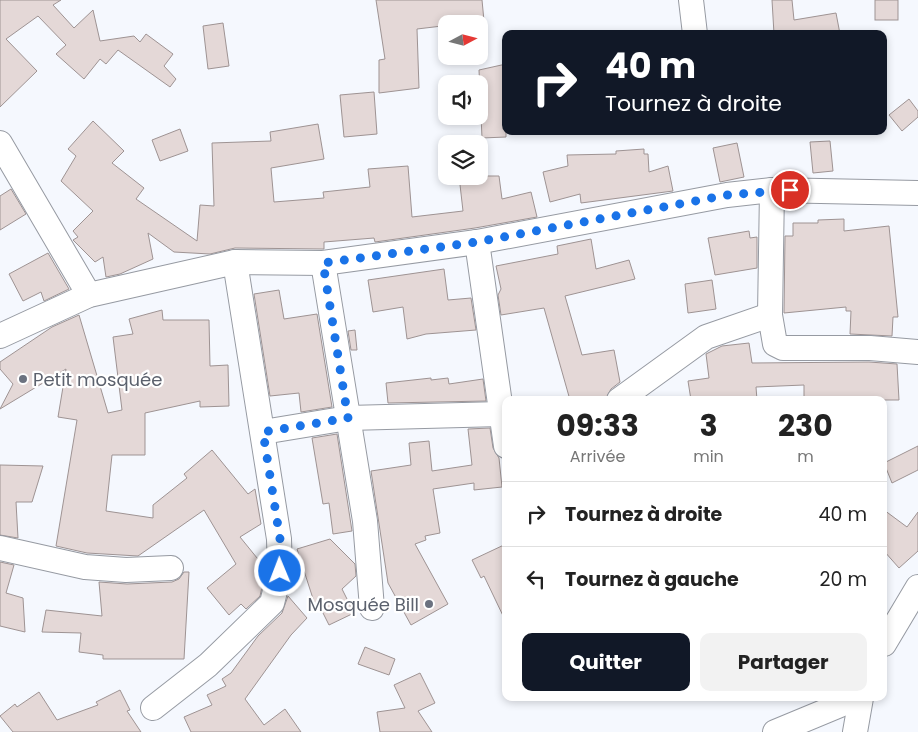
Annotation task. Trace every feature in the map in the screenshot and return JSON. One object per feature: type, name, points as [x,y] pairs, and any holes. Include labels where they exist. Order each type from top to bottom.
[{"type":"street","points":[[691,0],[695,30]]},
{"type":"street","points":[[1,147],[89,294]]},
{"type":"street","points":[[0,336],[89,294],[234,262],[323,263],[477,242],[727,195],[772,190],[918,193]]},
{"type":"street","points":[[772,190],[770,315],[775,344],[783,348],[870,348],[918,352]]},
{"type":"street","points":[[477,242],[502,420]]},
{"type":"street","points":[[153,708],[208,665],[272,603],[280,571],[280,539],[234,262]]},
{"type":"street","points":[[323,263],[365,521],[372,608]]},
{"type":"street","points":[[625,396],[706,337],[770,315]]},
{"type":"street","points":[[263,432],[348,418],[501,414]]},
{"type":"street","points":[[0,548],[85,567],[126,570],[171,568]]},
{"type":"street","points":[[887,639],[918,587]]},
{"type":"street","points":[[776,732],[852,701]]},
{"type":"street","points":[[855,732],[859,701]]},
{"type":"building","points":[[0,0],[61,0],[53,5],[74,28],[93,10],[100,41],[134,36],[140,42],[146,34],[173,54],[164,66],[176,79],[170,87],[118,50],[106,64],[100,59],[84,79],[56,54],[66,45],[38,16],[6,39],[37,71],[0,107]]},
{"type":"building","points":[[376,0],[482,0],[483,15],[438,15],[438,26],[417,29],[419,88],[379,93],[379,60],[385,59]]},
{"type":"building","points":[[772,0],[792,0],[794,20],[836,13],[839,30],[774,30]]},
{"type":"building","points":[[875,0],[898,0],[898,20],[875,20]]},
{"type":"building","points":[[223,23],[229,66],[208,69],[203,26]]},
{"type":"building","points":[[502,65],[502,135],[506,135],[506,137],[488,138],[488,135],[482,135],[481,125],[488,125],[488,75],[479,75],[479,70]]},
{"type":"building","points":[[374,92],[377,134],[344,137],[340,95]]},
{"type":"building","points":[[909,99],[918,111],[918,117],[902,131],[889,115]]},
{"type":"building","points":[[93,121],[124,151],[112,163],[144,188],[136,199],[197,241],[200,205],[214,206],[212,143],[271,141],[270,132],[318,124],[324,159],[271,168],[274,202],[324,198],[323,192],[370,187],[368,169],[408,166],[412,217],[463,211],[460,185],[488,185],[488,176],[499,176],[502,199],[531,192],[537,217],[375,242],[374,238],[324,242],[324,249],[235,248],[210,254],[174,252],[148,233],[153,259],[120,274],[106,277],[103,257],[95,262],[73,240],[78,237],[73,231],[93,211],[61,181],[76,156],[68,149]]},
{"type":"building","points":[[180,129],[188,151],[160,161],[152,140]]},
{"type":"building","points":[[830,141],[833,171],[813,173],[810,142]]},
{"type":"building","points":[[737,143],[744,177],[720,182],[713,148]]},
{"type":"building","points":[[644,149],[644,154],[648,154],[649,172],[668,166],[673,191],[581,203],[580,194],[550,202],[543,172],[568,166],[567,155],[616,154],[616,151]]},
{"type":"building","points":[[11,189],[26,214],[0,230],[0,196]]},
{"type":"building","points":[[844,219],[844,231],[889,226],[898,317],[893,317],[892,336],[850,334],[851,311],[846,311],[846,307],[784,313],[785,236],[793,236],[793,223],[818,223],[818,220]]},
{"type":"building","points":[[749,231],[750,238],[757,237],[757,268],[715,275],[708,238]]},
{"type":"building","points":[[591,239],[596,269],[629,260],[635,279],[565,296],[582,355],[614,350],[620,382],[611,389],[607,396],[569,396],[544,308],[501,315],[498,295],[501,289],[496,266],[558,254],[557,246]]},
{"type":"building","points":[[48,253],[69,289],[44,301],[41,292],[23,301],[9,274]]},
{"type":"building","points":[[444,269],[448,300],[471,298],[476,330],[426,334],[407,339],[403,307],[373,312],[368,280]]},
{"type":"building","points":[[712,280],[716,309],[688,313],[685,284]]},
{"type":"building","points":[[279,290],[284,319],[317,314],[332,407],[301,412],[299,393],[270,396],[254,294]]},
{"type":"building","points":[[162,310],[163,320],[209,320],[210,366],[228,365],[229,406],[200,407],[200,401],[145,413],[145,455],[112,455],[106,511],[153,518],[153,505],[187,478],[184,474],[212,450],[248,494],[255,489],[261,524],[240,537],[266,569],[260,596],[246,609],[241,604],[229,615],[207,588],[236,564],[204,510],[138,556],[87,553],[56,546],[77,420],[58,417],[66,369],[0,409],[13,384],[0,369],[0,362],[52,327],[79,315],[108,413],[122,410],[113,337],[133,334],[129,319]]},
{"type":"building","points":[[355,330],[357,350],[351,350],[348,331]]},
{"type":"building","points":[[749,343],[752,363],[869,362],[897,364],[899,400],[887,400],[887,396],[804,396],[804,385],[756,387],[757,396],[690,396],[688,381],[709,378],[706,354],[722,346]]},
{"type":"building","points":[[431,378],[431,380],[448,378],[449,384],[483,379],[486,401],[388,403],[386,383]]},
{"type":"building","points":[[490,428],[493,448],[499,458],[502,487],[474,490],[474,483],[433,489],[440,533],[425,536],[426,540],[415,544],[448,604],[411,625],[388,583],[371,471],[411,465],[409,443],[429,441],[432,471],[472,465],[468,429]]},
{"type":"building","points":[[337,434],[352,531],[333,534],[329,503],[323,504],[312,438]]},
{"type":"building","points":[[918,446],[918,470],[892,483],[887,470],[887,462]]},
{"type":"building","points":[[0,465],[43,466],[32,502],[16,502],[18,538],[0,535]]},
{"type":"building","points":[[887,512],[907,527],[918,512],[918,551],[899,568],[887,554]]},
{"type":"building","points":[[330,539],[355,564],[356,576],[342,589],[354,613],[329,625],[319,605],[316,608],[297,549]]},
{"type":"building","points":[[502,546],[502,614],[484,576],[481,578],[472,560]]},
{"type":"building","points":[[0,562],[14,565],[6,593],[23,598],[25,632],[0,626]]},
{"type":"building","points":[[184,572],[189,572],[184,659],[103,659],[103,655],[79,652],[81,633],[42,632],[46,610],[102,616],[99,582],[127,584],[172,582],[179,579]]},
{"type":"building","points":[[288,596],[307,618],[291,635],[245,699],[264,725],[285,709],[301,732],[191,732],[184,717],[212,705],[207,695],[226,686],[222,679],[231,673],[258,636],[282,613]]},
{"type":"building","points":[[365,647],[395,659],[389,675],[358,664]]},
{"type":"building","points":[[420,673],[435,703],[418,711],[432,732],[380,732],[377,712],[405,708],[394,685]]},
{"type":"building","points":[[120,690],[130,710],[127,711],[141,732],[13,732],[0,716],[15,704],[17,707],[39,692],[57,720],[98,705],[96,702]]},
{"type":"place","name":"Petit mosquée","points":[[23,379]]},
{"type":"place","name":"Mosquée Bill","points":[[429,604]]},
{"type":"route","points":[[280,571],[280,539],[263,432],[348,418],[323,263],[477,242],[727,195],[790,190]]}]
